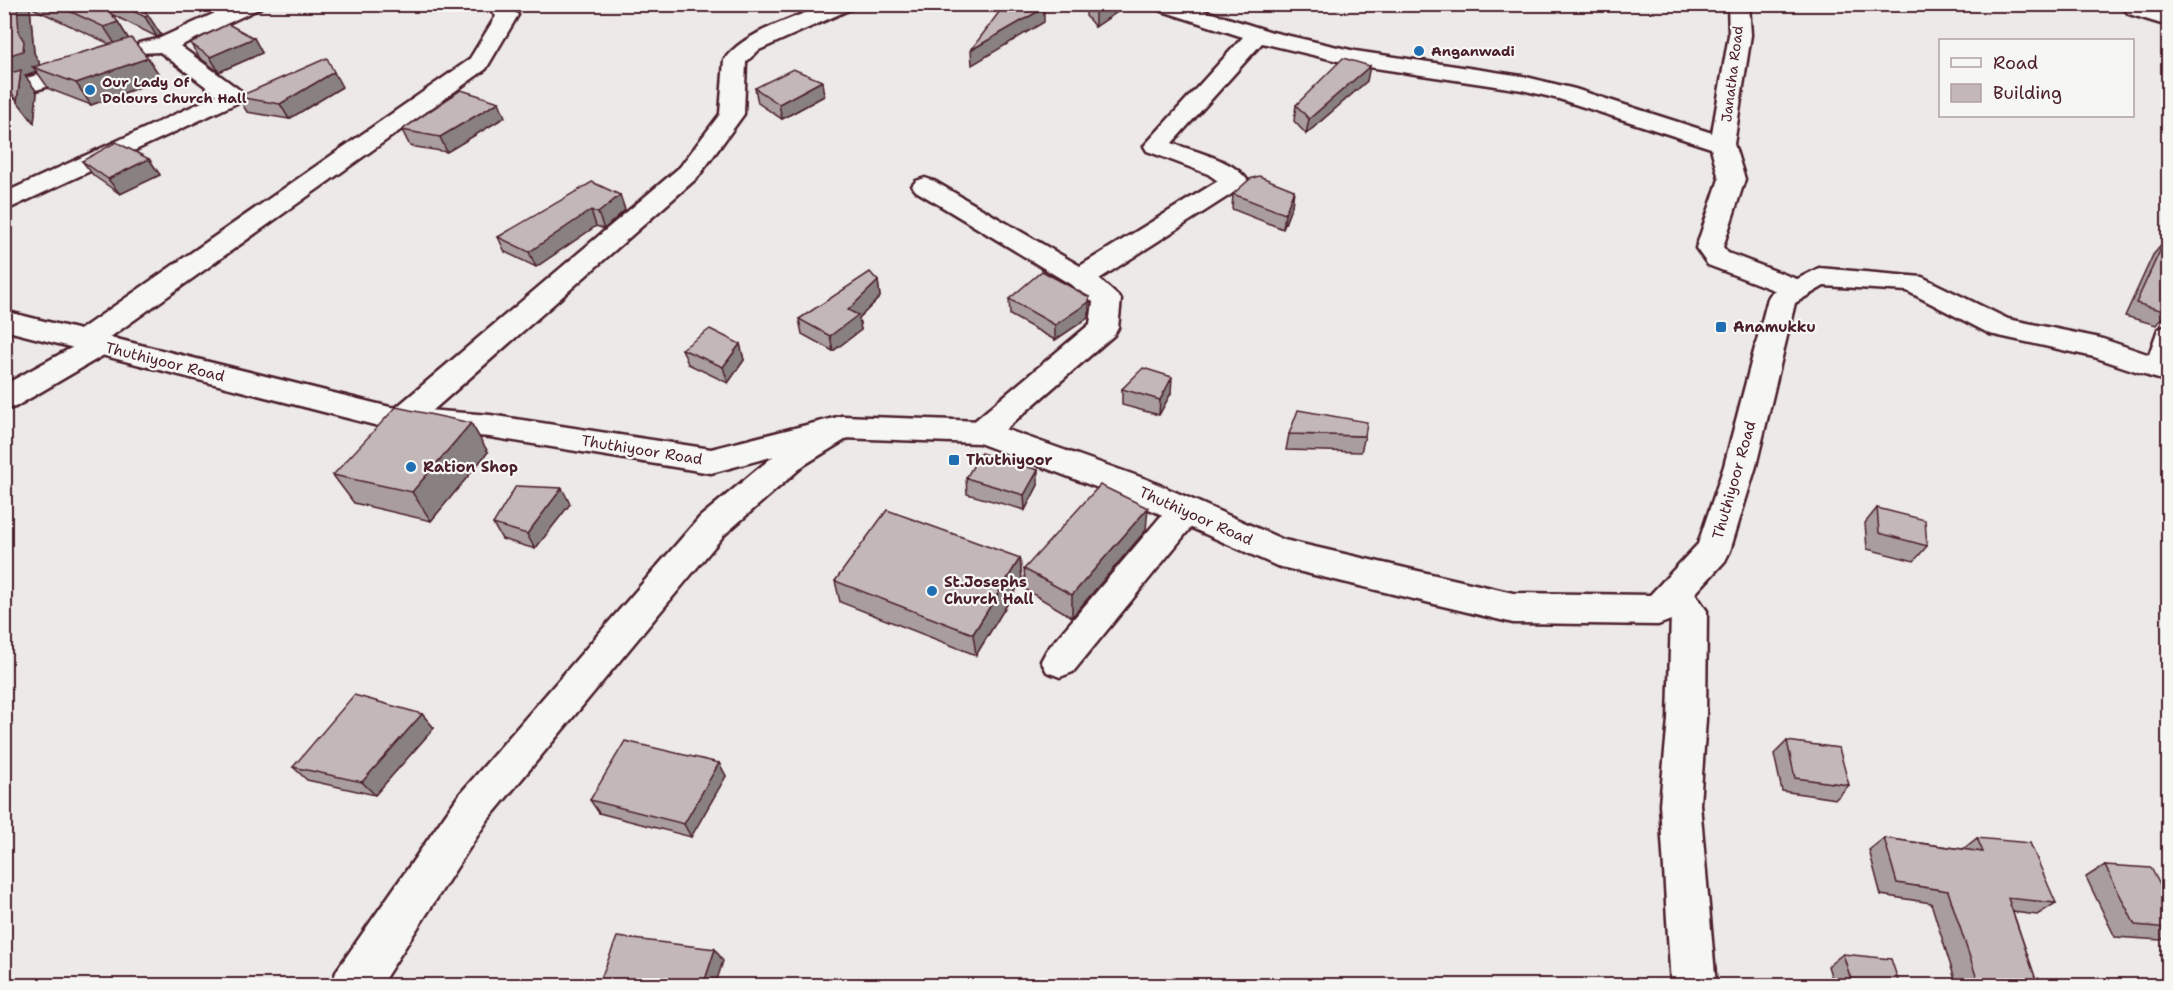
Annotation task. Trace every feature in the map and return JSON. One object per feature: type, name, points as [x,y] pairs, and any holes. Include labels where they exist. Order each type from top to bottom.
[{"type":"street","points":[[4,93],[164,45],[253,4]]},
{"type":"street","points":[[4,399],[92,343],[478,64],[507,15],[494,4]]},
{"type":"street","points":[[403,419],[689,172],[732,114],[735,60],[751,45],[846,4]]},
{"type":"street","points":[[1160,4],[1257,35],[1355,58],[1522,83],[1567,94],[1722,144],[1732,179],[1709,248],[1718,259],[1797,289]]},
{"type":"street","name":"Janatha Road","points":[[1722,144],[1740,35],[1738,4]]},
{"type":"street","points":[[2139,4],[2136,10],[2169,20]]},
{"type":"street","points":[[1080,278],[1235,181],[1217,169],[1156,146],[1257,35]]},
{"type":"street","points":[[4,203],[233,96],[164,45]]},
{"type":"street","points":[[925,186],[1080,278],[1107,299],[1104,328],[982,432]]},
{"type":"street","name":"Thuthiyoor Road","points":[[4,320],[403,419],[490,426],[711,460],[842,427],[982,432],[1134,488],[1277,552],[1513,608],[1658,610],[1713,551],[1740,466],[1782,298],[1819,277],[1912,283],[2000,327],[2100,348],[2164,370]]},
{"type":"street","points":[[2164,370],[2169,336]]},
{"type":"street","points":[[353,986],[473,808],[712,526],[793,457],[842,427]]},
{"type":"street","points":[[1060,662],[1185,511]]},
{"type":"street","points":[[1675,591],[1689,611],[1687,719],[1680,804],[1694,986]]},
{"type":"building","points":[[17,4],[19,33],[24,41],[23,51],[4,57],[4,6]]},
{"type":"building","points":[[54,4],[103,4],[118,22],[104,27]]},
{"type":"building","points":[[119,4],[139,4],[148,15],[145,17]]},
{"type":"building","points":[[1005,4],[1035,4],[1044,8],[971,50]]},
{"type":"building","points":[[1089,4],[1107,4],[1095,12]]},
{"type":"building","points":[[228,24],[254,38],[210,57],[190,43]]},
{"type":"building","points":[[131,38],[148,58],[76,83],[33,67]]},
{"type":"building","points":[[327,58],[334,72],[280,104],[238,97]]},
{"type":"building","points":[[1343,58],[1370,66],[1309,119],[1296,105]]},
{"type":"building","points":[[793,69],[822,81],[779,104],[755,88]]},
{"type":"building","points":[[21,70],[17,101],[4,81],[4,75]]},
{"type":"building","points":[[461,90],[499,102],[440,137],[402,130]]},
{"type":"building","points":[[116,142],[149,159],[108,179],[82,161]]},
{"type":"building","points":[[1259,176],[1294,190],[1285,214],[1233,194],[1250,179]]},
{"type":"building","points":[[592,182],[620,195],[598,213],[591,210],[529,252],[498,237]]},
{"type":"building","points":[[2164,242],[2169,244],[2169,310],[2167,312],[2136,303]]},
{"type":"building","points":[[1042,271],[1089,297],[1089,302],[1055,325],[1009,299]]},
{"type":"building","points":[[870,272],[878,281],[848,310],[858,315],[830,336],[799,319]]},
{"type":"building","points":[[710,329],[740,344],[723,367],[682,349]]},
{"type":"building","points":[[1143,368],[1172,377],[1160,400],[1122,389]]},
{"type":"building","points":[[396,407],[471,423],[412,492],[333,475]]},
{"type":"building","points":[[1298,410],[1367,422],[1365,436],[1289,434]]},
{"type":"building","points":[[981,453],[1038,470],[1024,495],[966,478]]},
{"type":"building","points":[[1100,485],[1148,508],[1072,595],[1024,569]]},
{"type":"building","points":[[516,486],[562,488],[527,534],[493,524]]},
{"type":"building","points":[[1877,508],[1925,520],[1927,546],[1879,533]]},
{"type":"building","name":"St.Josephs Church Hall","points":[[887,510],[1020,558],[973,634],[835,581]]},
{"type":"building","points":[[354,695],[422,714],[362,782],[293,767]]},
{"type":"building","points":[[625,741],[719,763],[684,824],[590,800]]},
{"type":"building","points":[[1787,741],[1839,748],[1849,785],[1795,778]]},
{"type":"building","points":[[1884,838],[1983,852],[1977,838],[2030,843],[2056,903],[2008,898],[2038,986],[1981,986],[1948,891],[1897,883]]},
{"type":"building","points":[[2105,865],[2151,868],[2169,902],[2169,928],[2135,925]]},
{"type":"building","points":[[617,937],[715,949],[703,986],[598,986]]},
{"type":"building","points":[[1843,954],[1891,959],[1900,986],[1853,986]]},
{"type":"place","name":"Anganwadi","points":[[1419,51]]},
{"type":"place","name":"Our Lady Of Dolours Church Hall","points":[[90,90]]},
{"type":"place","name":"Anamukku","points":[[1721,327]]},
{"type":"place","name":"Thuthiyoor","points":[[954,460]]},
{"type":"place","name":"Ration Shop","points":[[411,467]]},
{"type":"place","name":"St.Josephs Church Hall","points":[[932,591]]}]
